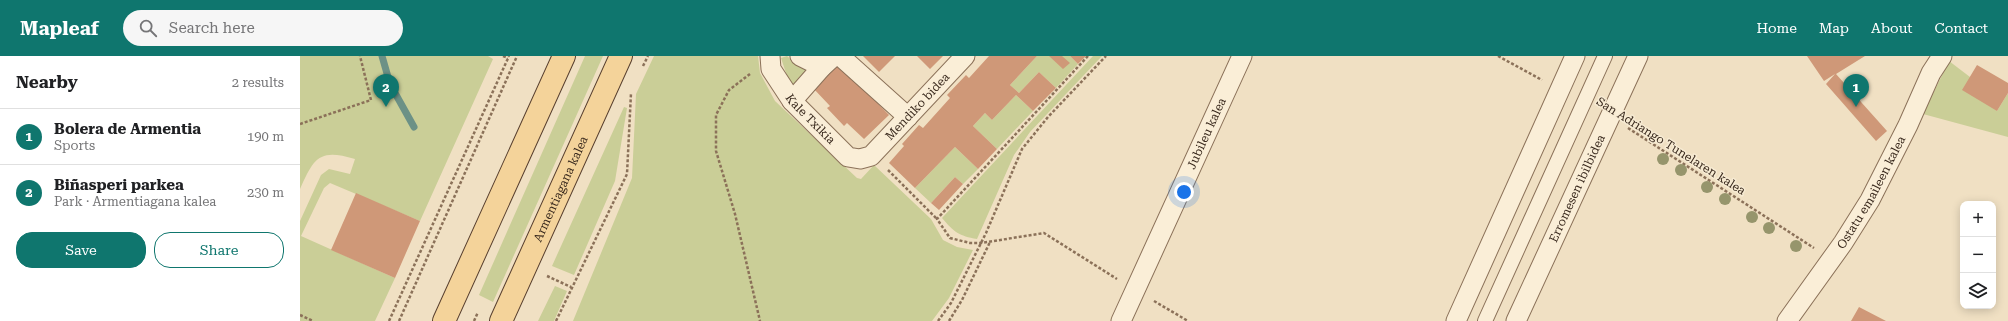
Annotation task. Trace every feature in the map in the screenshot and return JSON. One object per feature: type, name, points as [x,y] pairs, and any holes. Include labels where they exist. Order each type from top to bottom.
[{"type":"main road","points":[[444,321],[564,56]]},
{"type":"main road","name":"Armentiagana kalea","points":[[501,321],[621,56]]},
{"type":"street","points":[[800,56],[828,61]]},
{"type":"street","points":[[840,56],[908,117]]},
{"type":"street","name":"Mendiko bidea","points":[[871,156],[965,56]]},
{"type":"street","name":"Jubileu kalea","points":[[1121,321],[1242,56]]},
{"type":"street","points":[[1456,321],[1576,56]]},
{"type":"street","points":[[1485,321],[1604,56]]},
{"type":"street","name":"Erromesen ibilbidea","points":[[1516,321],[1638,56]]},
{"type":"street","name":"Ostatu emaileen kalea","points":[[1787,321],[1844,243],[1870,200],[1908,125],[1931,73],[1942,56]]},
{"type":"street","points":[[792,101],[828,61]]},
{"type":"street","name":"Kale Txikia","points":[[771,62],[792,101],[848,157],[860,159],[871,156]]},
{"type":"path","points":[[300,124],[371,100],[360,56]]},
{"type":"path","points":[[390,321],[508,57],[503,56]]},
{"type":"path","points":[[399,321],[517,56]]},
{"type":"path","points":[[643,68],[648,56]]},
{"type":"path","points":[[936,219],[1088,56]]},
{"type":"path","points":[[938,321],[951,304],[981,243],[1022,149],[1048,117],[1106,56]]},
{"type":"path","points":[[1498,56],[1560,89]]},
{"type":"path","points":[[760,321],[735,214],[716,151],[716,115],[729,90],[754,71],[771,62]]},
{"type":"path","points":[[556,321],[626,174],[631,93],[634,87]]},
{"type":"path","name":"San Adriango Tunelaren kalea","points":[[1611,117],[1831,259]]},
{"type":"path","points":[[886,168],[936,219],[950,238],[970,243],[981,243],[1044,233],[1134,290],[1188,321]]},
{"type":"path","points":[[949,321],[962,300],[990,241]]},
{"type":"path","points":[[544,282],[548,276],[571,287]]},
{"type":"path","points":[[300,315],[313,321]]},
{"type":"green space","points":[[300,56],[488,56],[493,59],[420,221],[330,183],[324,188],[301,236],[395,278],[375,321],[300,321],[300,221],[321,175],[329,169],[350,174],[355,159],[333,155],[325,155],[319,158],[309,170],[300,189]]},
{"type":"green space","points":[[585,56],[603,56],[493,302],[479,295]]},
{"type":"green space","points":[[654,56],[758,56],[760,73],[775,101],[857,178],[861,179],[874,165],[931,219],[943,240],[957,247],[973,250],[949,298],[932,321],[573,321],[632,178],[636,94]]},
{"type":"green space","points":[[787,56],[796,64],[809,68],[794,85],[790,85],[781,58]]},
{"type":"green space","points":[[1037,56],[1070,56],[1078,64],[1056,88],[1039,72],[1019,93],[1010,85]]},
{"type":"green space","points":[[1093,56],[1102,56],[1030,132],[1014,155],[977,239],[961,235],[950,227],[942,218]]},
{"type":"green space","points":[[1949,61],[1970,77],[1997,111],[2008,93],[2008,137],[1923,114]]},
{"type":"green space","points":[[1016,95],[1033,111],[997,149],[973,126],[985,113],[992,120]]},
{"type":"green space","points":[[624,107],[627,108],[615,181],[574,275],[552,266]]},
{"type":"green space","points":[[955,147],[978,169],[963,184],[955,177],[931,203],[915,188]]},
{"type":"green space","points":[[555,286],[567,291],[554,321],[538,321]]},
{"type":"building","points":[[863,56],[895,56],[879,72]]},
{"type":"building","points":[[917,56],[943,56],[930,69]]},
{"type":"building","points":[[989,56],[1037,56],[1010,85],[1019,93],[1039,72],[1056,88],[1033,111],[1016,95],[992,120],[985,113],[973,126],[997,149],[978,169],[955,147],[915,188],[889,163],[904,146],[902,144],[919,125],[923,128],[950,98],[947,95],[966,75],[969,78]]},
{"type":"building","points":[[1049,56],[1062,56],[1070,63],[1063,69]]},
{"type":"building","points":[[1070,56],[1086,56],[1078,64]]},
{"type":"building","points":[[1807,56],[1865,56],[1836,74],[1887,131],[1876,141],[1826,84],[1835,74],[1824,81]]},
{"type":"building","points":[[839,63],[889,115],[864,139],[847,123],[844,126],[827,108],[830,106],[813,88]]},
{"type":"building","points":[[1977,65],[2008,83],[2008,93],[1997,111],[1962,90]]},
{"type":"building","points":[[955,177],[963,184],[939,210],[931,203]]},
{"type":"building","points":[[356,193],[420,221],[395,278],[331,250]]},
{"type":"building","points":[[1859,307],[1886,321],[1851,321]]},
{"type":"waterway","points":[[382,56],[390,84],[414,127]]},
{"type":"place","name":"Biñasperi parkea","points":[[386,107]]},
{"type":"place","name":"Bolera de Armentia","points":[[1856,107]]}]
